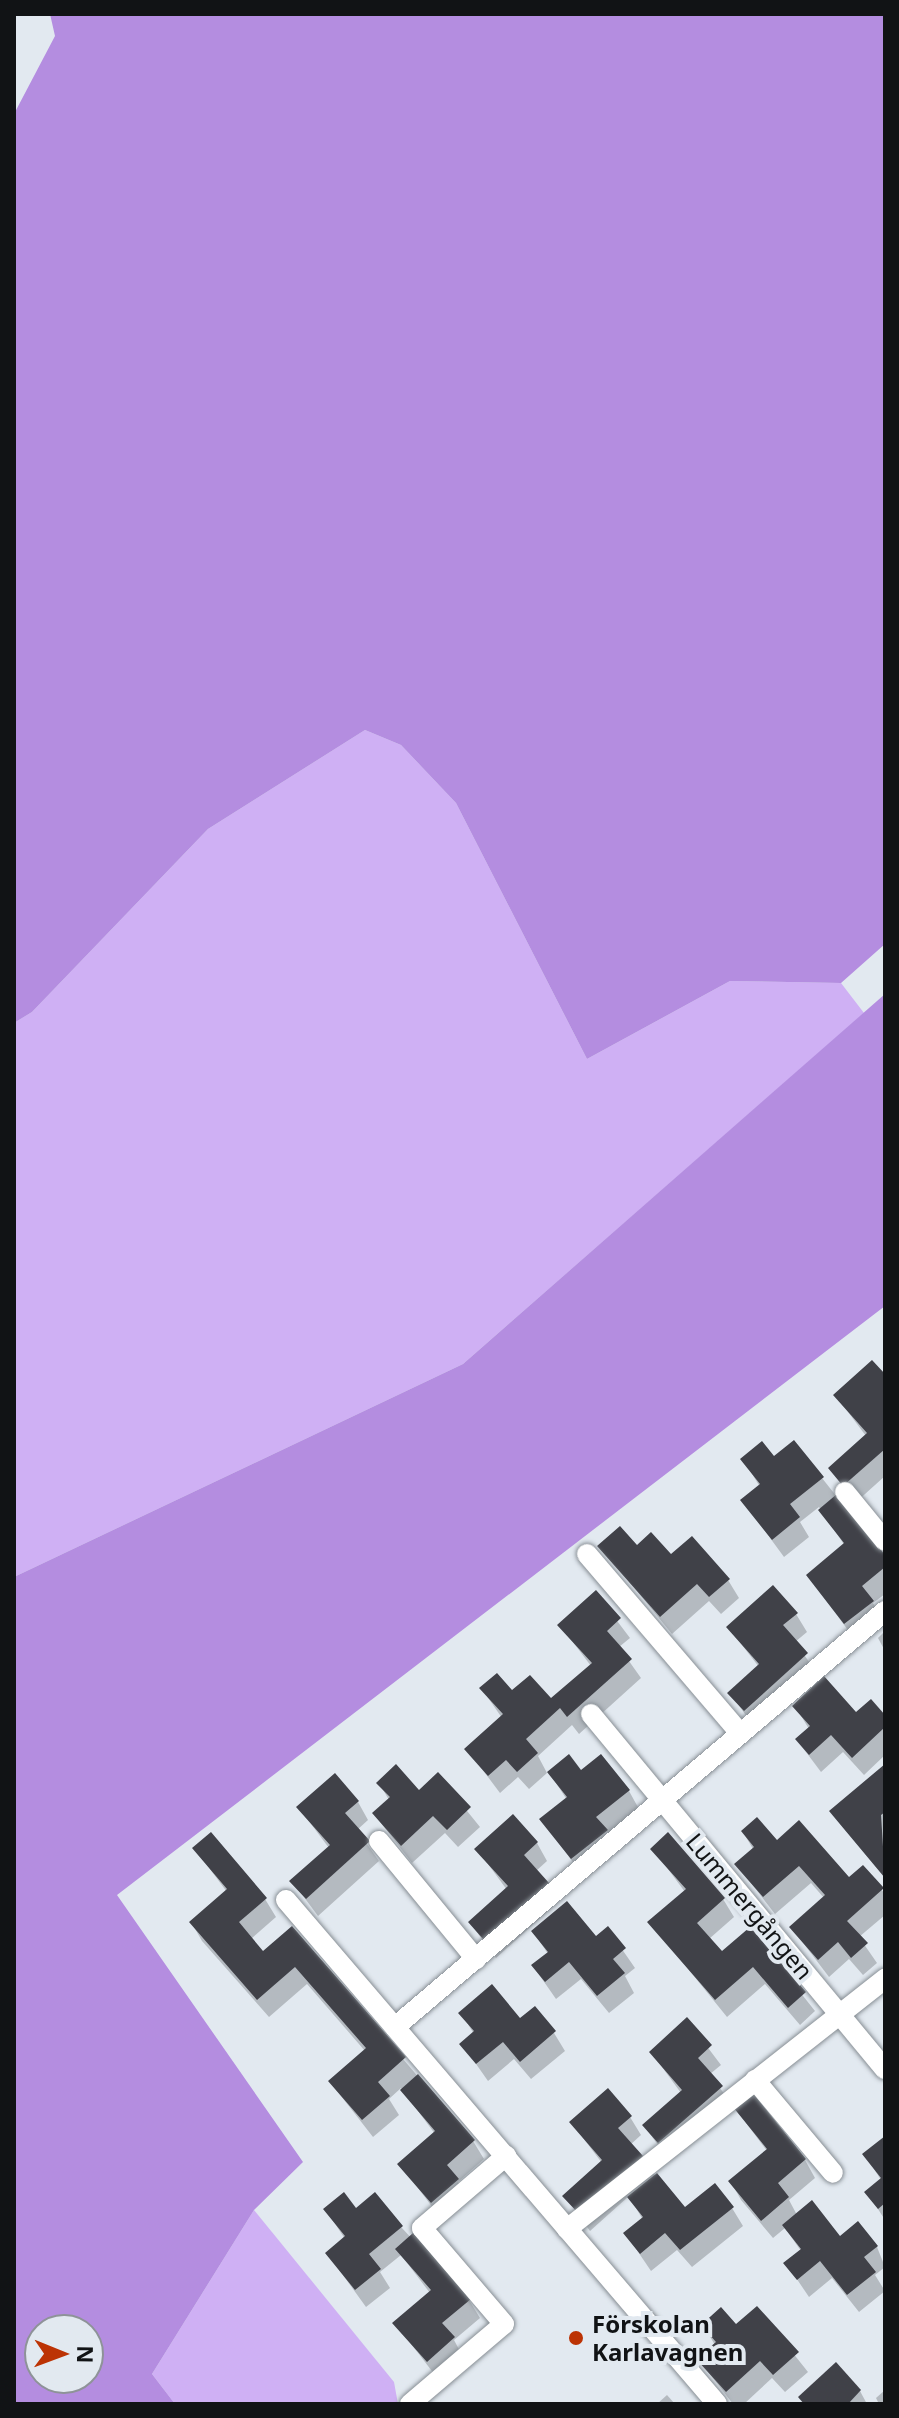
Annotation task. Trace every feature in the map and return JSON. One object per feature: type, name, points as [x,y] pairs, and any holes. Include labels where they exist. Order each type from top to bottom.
[{"type":"lane","points":[[845,1492],[885,1541]]},
{"type":"lane","points":[[587,1554],[740,1733]]},
{"type":"lane","points":[[395,2027],[885,1611]]},
{"type":"lane","name":"Lummergången","points":[[591,1714],[885,2069]]},
{"type":"lane","points":[[379,1841],[476,1959]]},
{"type":"lane","points":[[286,1900],[717,2404]]},
{"type":"lane","points":[[567,2229],[885,1979]]},
{"type":"lane","points":[[755,2080],[833,2173]]},
{"type":"lane","points":[[410,2404],[504,2324],[422,2228],[506,2156]]},
{"type":"shaded area","points":[[50,14],[885,14],[885,944],[841,983],[730,981],[587,1059],[456,803],[401,745],[365,730],[208,829],[32,1012],[14,1023],[14,114],[55,36]]},
{"type":"shaded area","points":[[365,730],[401,745],[456,803],[587,1059],[730,981],[841,983],[864,1013],[463,1364],[14,1577],[14,1023],[32,1012],[208,829]]},
{"type":"shaded area","points":[[885,994],[885,1306],[117,1895],[303,2162],[254,2210],[152,2374],[175,2404],[14,2404],[14,1577],[463,1364]]},
{"type":"shaded area","points":[[254,2210],[394,2382],[398,2404],[175,2404],[152,2374]]},
{"type":"building","points":[[872,1360],[885,1374],[885,1449],[843,1486],[828,1468],[867,1433],[833,1395]]},
{"type":"building","points":[[794,1440],[824,1477],[790,1504],[800,1517],[772,1540],[740,1500],[760,1484],[740,1459],[762,1441],[774,1456]]},
{"type":"building","points":[[837,1494],[885,1555],[885,1567],[862,1586],[874,1601],[844,1624],[806,1575],[844,1543],[818,1510]]},
{"type":"building","points":[[620,1526],[637,1545],[651,1532],[671,1554],[692,1536],[730,1579],[709,1597],[697,1584],[660,1617],[597,1546]]},
{"type":"building","points":[[773,1585],[798,1613],[783,1625],[808,1653],[744,1711],[727,1693],[759,1664],[726,1627]]},
{"type":"building","points":[[596,1590],[621,1618],[607,1631],[632,1659],[567,1717],[560,1708],[526,1739],[538,1753],[517,1772],[506,1760],[488,1776],[464,1749],[503,1714],[479,1688],[497,1673],[512,1690],[530,1675],[551,1698],[592,1663],[557,1625]]},
{"type":"building","points":[[824,1676],[856,1712],[871,1699],[885,1715],[885,1727],[852,1758],[831,1735],[809,1755],[795,1739],[810,1726],[792,1706]]},
{"type":"building","points":[[569,1754],[581,1770],[601,1754],[630,1790],[596,1817],[608,1830],[571,1859],[539,1819],[567,1797],[547,1772]]},
{"type":"building","points":[[396,1764],[419,1790],[438,1772],[471,1807],[447,1830],[433,1816],[401,1846],[372,1813],[390,1797],[376,1783]]},
{"type":"building","points":[[885,1764],[885,1812],[881,1815],[885,1878],[829,1811]]},
{"type":"building","points":[[335,1773],[359,1801],[345,1813],[370,1841],[306,1899],[289,1881],[330,1845],[296,1807]]},
{"type":"building","points":[[513,1814],[538,1842],[524,1855],[549,1883],[484,1940],[468,1922],[508,1886],[474,1849]]},
{"type":"building","points":[[757,1817],[777,1840],[799,1820],[849,1877],[863,1865],[884,1888],[847,1921],[868,1943],[851,1958],[838,1942],[818,1960],[789,1927],[825,1895],[799,1866],[763,1897],[734,1864],[754,1847],[741,1831]]},
{"type":"building","points":[[211,1832],[267,1898],[239,1922],[263,1951],[292,1926],[406,2057],[378,2082],[390,2096],[362,2120],[328,2081],[366,2048],[295,1967],[257,2000],[189,1922],[227,1889],[192,1848]]},
{"type":"building","points":[[668,1832],[725,1898],[697,1923],[722,1951],[750,1927],[806,1992],[788,2008],[753,1967],[715,2000],[647,1922],[686,1889],[650,1849]]},
{"type":"building","points":[[567,1901],[596,1936],[608,1926],[626,1948],[613,1959],[625,1973],[597,1996],[569,1962],[545,1982],[531,1965],[548,1952],[531,1931]]},
{"type":"building","points":[[492,1984],[520,2018],[535,2006],[556,2031],[520,2062],[503,2042],[476,2064],[459,2044],[474,2031],[458,2013]]},
{"type":"building","points":[[687,2017],[712,2045],[698,2058],[723,2086],[658,2143],[642,2125],[682,2090],[649,2052]]},
{"type":"building","points":[[418,2074],[475,2140],[447,2165],[459,2179],[431,2203],[397,2164],[435,2131],[400,2090]]},
{"type":"building","points":[[608,2088],[632,2116],[618,2128],[643,2156],[579,2214],[562,2196],[602,2160],[569,2122]]},
{"type":"building","points":[[752,2092],[806,2159],[778,2183],[789,2197],[761,2221],[728,2181],[767,2149],[733,2107]]},
{"type":"building","points":[[885,2136],[885,2203],[878,2209],[864,2192],[881,2178],[862,2154]]},
{"type":"building","points":[[657,2173],[685,2207],[715,2183],[734,2207],[680,2250],[665,2233],[640,2254],[623,2233],[643,2217],[627,2197]]},
{"type":"building","points":[[344,2192],[356,2208],[375,2192],[403,2226],[369,2254],[381,2269],[355,2290],[325,2253],[345,2236],[323,2209]]},
{"type":"building","points":[[812,2200],[840,2236],[858,2221],[878,2246],[864,2257],[876,2272],[847,2295],[820,2261],[797,2280],[783,2263],[801,2249],[782,2225]]},
{"type":"building","points":[[413,2233],[471,2299],[442,2323],[455,2337],[427,2362],[392,2323],[431,2290],[395,2249]]},
{"type":"building","points":[[757,2306],[799,2352],[773,2375],[760,2361],[726,2392],[696,2359],[716,2342],[701,2325],[721,2307],[736,2324]]},
{"type":"building","points":[[836,2362],[861,2390],[848,2404],[804,2404],[798,2397]]},
{"type":"place","name":"Förskolan Karlavagnen","points":[[576,2338]]}]
